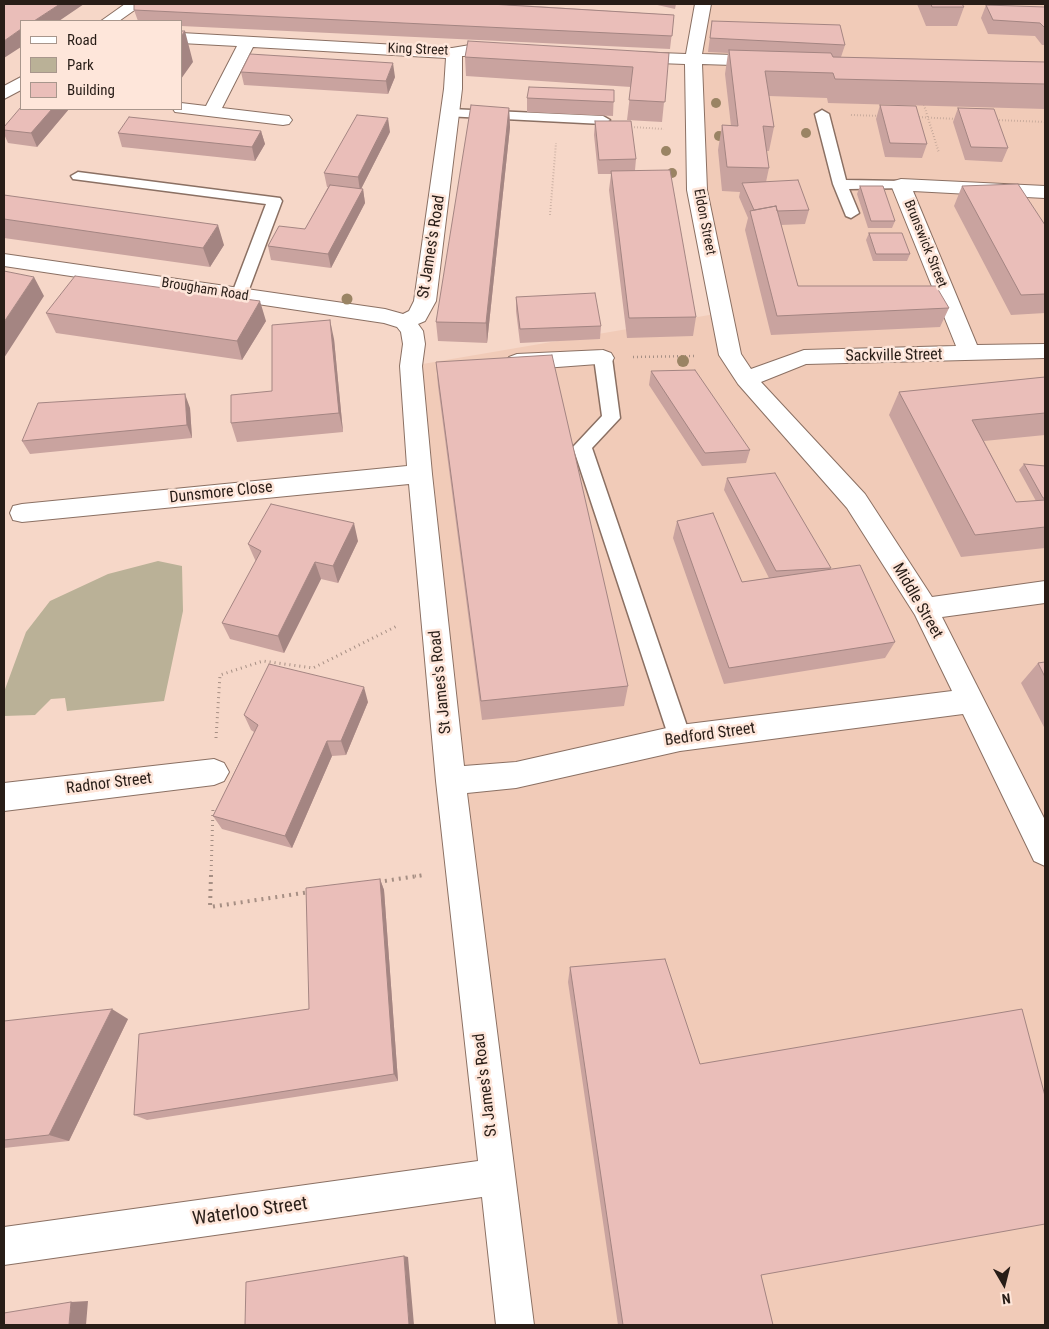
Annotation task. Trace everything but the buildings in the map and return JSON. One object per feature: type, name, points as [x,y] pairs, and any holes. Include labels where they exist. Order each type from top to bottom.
[{"type":"street","points":[[111,20],[135,4]]},
{"type":"street","name":"Eldon Street","points":[[703,4],[692,59],[697,190],[730,355],[746,379]]},
{"type":"street","name":"King Street","points":[[182,38],[452,53],[470,50],[519,52]]},
{"type":"street","points":[[211,112],[248,41]]},
{"type":"street","name":"St James's Road","points":[[452,53],[455,58],[450,113],[425,301],[417,316],[405,322],[414,336],[421,366],[420,474],[433,608],[496,1177],[515,1325]]},
{"type":"street","points":[[617,56],[782,62]]},
{"type":"street","points":[[4,94],[20,83]]},
{"type":"street","points":[[182,108],[283,120]]},
{"type":"street","name":"Brunswick Street","points":[[970,354],[901,185],[1045,192]]},
{"type":"street","name":"Brougham Road","points":[[4,260],[385,316],[405,322]]},
{"type":"street","name":"Sackville Street","points":[[746,379],[804,358],[1045,351]]},
{"type":"street","points":[[497,362],[603,358]]},
{"type":"street","name":"Middle Street","points":[[746,379],[856,501],[925,608],[1045,851]]},
{"type":"street","name":"Dunsmore Close","points":[[22,513],[420,474]]},
{"type":"street","points":[[925,608],[1045,592]]},
{"type":"street","name":"Bedford Street","points":[[451,781],[516,775],[680,738],[970,701]]},
{"type":"street","name":"Radnor Street","points":[[4,797],[214,772]]},
{"type":"street","name":"Waterloo Street","points":[[4,1246],[496,1177]]},
{"type":"lane","points":[[450,113],[603,120]]},
{"type":"lane","points":[[822,114],[840,184],[851,213]]},
{"type":"lane","points":[[78,176],[275,201],[239,296]]},
{"type":"lane","points":[[840,184],[901,185]]},
{"type":"lane","points":[[603,358],[611,418],[582,447],[680,738]]},
{"type":"path","points":[[923,100],[939,153]]},
{"type":"path","points":[[822,114],[880,116]]},
{"type":"path","points":[[909,117],[957,119]]},
{"type":"path","points":[[550,215],[558,118]]},
{"type":"path","points":[[603,120],[613,126],[695,131]]},
{"type":"path","points":[[987,120],[1045,122]]},
{"type":"path","points":[[603,358],[730,355]]},
{"type":"path","points":[[316,891],[210,907],[214,772],[220,675],[263,661],[313,668],[433,608]]},
{"type":"path","points":[[374,883],[461,870]]},
{"type":"shaded area","points":[[702,4],[1045,4],[1045,1325],[516,1325],[451,781],[411,366],[721,313],[693,59]]},
{"type":"green space","points":[[158,561],[182,566],[183,611],[164,701],[67,711],[65,698],[51,699],[35,715],[4,716],[4,692],[26,632],[50,601],[108,574]]}]
